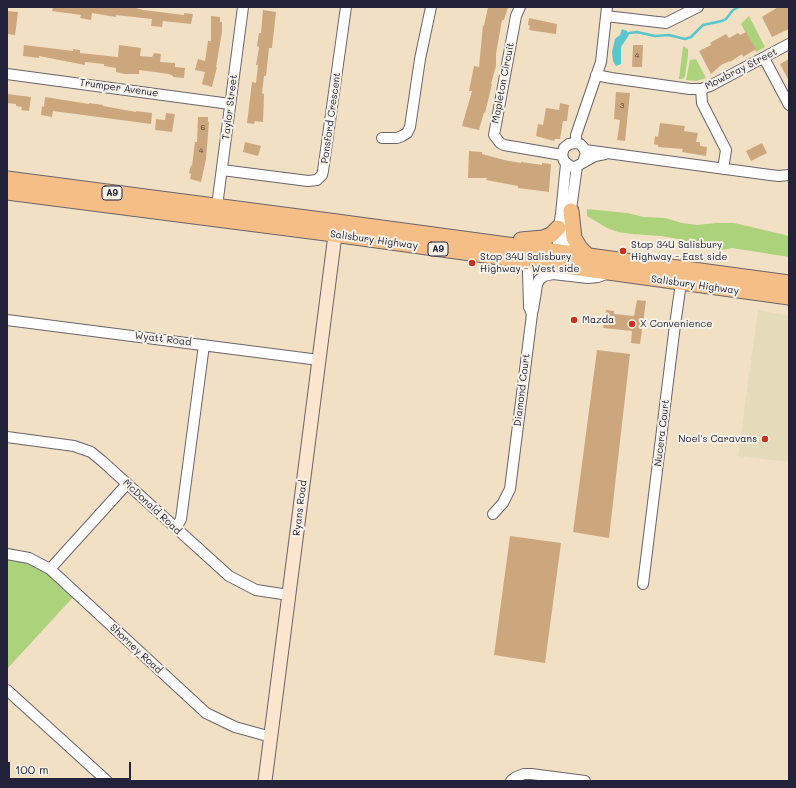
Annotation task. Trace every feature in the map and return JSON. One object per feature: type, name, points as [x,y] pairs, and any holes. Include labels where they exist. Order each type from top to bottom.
[{"type":"main road","name":"Salisbury Highway","points":[[8,188],[336,228],[500,244],[789,282]]},
{"type":"main road","points":[[571,211],[574,238],[580,248],[588,256]]},
{"type":"main road","name":"Salisbury Highway","points":[[336,228],[541,264],[789,297]]},
{"type":"main road","points":[[500,244],[528,238],[543,238],[551,235],[558,228]]},
{"type":"main road","points":[[541,264],[561,252],[568,260],[616,267],[640,277]]},
{"type":"street","name":"Taylor Street","points":[[217,213],[230,104],[244,7]]},
{"type":"street","name":"Ponsford Crescent","points":[[222,170],[308,181],[317,180],[322,175],[346,7]]},
{"type":"street","points":[[382,138],[397,138],[402,136],[407,133],[410,126],[420,59],[431,7]]},
{"type":"street","name":"Mapleton Circuit","points":[[520,7],[516,16],[494,135],[500,143],[504,145],[564,159]]},
{"type":"street","points":[[576,143],[576,135],[600,62],[607,11],[666,23],[698,7]]},
{"type":"street","name":"Mowbray Street","points":[[596,75],[690,89],[701,89],[710,86],[789,44]]},
{"type":"street","points":[[764,58],[789,105]]},
{"type":"street","name":"Trumper Avenue","points":[[7,74],[230,104]]},
{"type":"street","points":[[701,89],[702,103],[726,150],[724,169]]},
{"type":"street","points":[[561,252],[558,245],[558,228],[561,214],[564,148],[569,144],[576,143],[585,150],[606,153],[779,176],[789,175]]},
{"type":"street","points":[[561,252],[566,245],[580,164],[586,156],[585,150]]},
{"type":"street","points":[[564,159],[573,167],[595,156],[606,153]]},
{"type":"street","name":"Ryans Road","points":[[265,781],[336,228]]},
{"type":"street","name":"Diamond Court","points":[[493,514],[503,502],[510,489],[532,314],[529,307],[528,271],[524,261]]},
{"type":"street","points":[[532,314],[536,300],[537,285],[544,276],[553,274],[588,278],[598,277],[609,273]]},
{"type":"street","name":"Nucera Court","points":[[643,584],[681,283]]},
{"type":"street","name":"Wyatt Road","points":[[7,320],[319,360]]},
{"type":"street","points":[[176,528],[181,519],[204,345]]},
{"type":"street","name":"McDonald Road","points":[[7,437],[61,444],[82,448],[91,452],[229,576],[256,590],[288,595]]},
{"type":"street","points":[[50,569],[127,484]]},
{"type":"street","name":"Shorney Road","points":[[7,554],[29,558],[50,569],[201,709],[235,727],[271,736]]},
{"type":"street","points":[[7,690],[106,781]]},
{"type":"street","points":[[511,781],[524,774],[531,774],[585,781]]},
{"type":"shaded area","points":[[758,310],[789,316],[789,462],[738,456]]},
{"type":"green space","points":[[749,16],[765,47],[756,52],[741,24]]},
{"type":"green space","points":[[683,46],[688,49],[688,55],[685,76],[684,78],[679,79]]},
{"type":"green space","points":[[696,59],[706,78],[696,81],[686,80],[690,60]]},
{"type":"green space","points":[[587,209],[627,213],[644,217],[665,218],[682,223],[697,225],[734,223],[760,229],[789,236],[789,257],[732,248],[722,250],[713,245],[692,244],[678,239],[661,236],[618,232],[607,228],[587,216]]},
{"type":"green space","points":[[7,554],[29,558],[76,594],[7,669]]},
{"type":"water","points":[[622,29],[627,31],[629,35],[621,47],[621,64],[616,66],[613,61],[612,52],[615,39],[620,35]]},
{"type":"building","points":[[53,7],[133,7],[143,10],[184,15],[184,13],[193,14],[191,24],[163,21],[162,27],[151,26],[152,19],[116,15],[116,17],[92,13],[91,20],[80,18],[81,15],[52,11]]},
{"type":"building","points":[[488,7],[508,7],[504,20],[502,20],[496,54],[496,66],[485,113],[484,112],[479,130],[462,126],[472,91],[469,91],[474,66],[479,67],[483,25],[484,26]]},
{"type":"building","points":[[778,7],[789,7],[789,29],[772,37],[762,17]]},
{"type":"building","points":[[263,10],[276,12],[272,48],[269,48],[266,76],[264,76],[262,93],[264,94],[263,122],[255,121],[254,124],[247,123],[252,82],[256,83],[258,65],[256,65],[259,47],[257,46],[259,33],[261,33]]},
{"type":"building","points":[[7,11],[18,12],[15,35],[7,34]]},
{"type":"building","points":[[211,16],[220,17],[220,22],[222,22],[217,67],[212,87],[202,84],[205,72],[195,70],[198,59],[205,61],[208,41],[211,41]]},
{"type":"building","points":[[529,18],[557,24],[556,34],[529,30]]},
{"type":"building","points":[[746,32],[756,49],[743,57],[742,54],[730,62],[721,65],[711,74],[699,51],[711,45],[710,43],[726,34],[729,38],[738,33],[740,35]]},
{"type":"building","points":[[24,45],[73,51],[73,49],[80,50],[80,53],[118,57],[119,45],[141,48],[140,56],[152,57],[154,53],[161,54],[160,62],[175,63],[175,67],[185,68],[184,78],[173,77],[169,74],[139,70],[139,74],[125,74],[116,72],[116,68],[104,66],[104,64],[85,62],[85,65],[39,56],[39,58],[23,56]]},
{"type":"building","points":[[633,45],[643,45],[642,67],[632,67]]},
{"type":"building","points":[[789,59],[789,81],[780,64]]},
{"type":"building","points":[[616,92],[630,93],[625,141],[617,140],[620,120],[614,119]]},
{"type":"building","points":[[7,94],[31,97],[29,111],[21,110],[22,107],[16,106],[16,104],[7,103]]},
{"type":"building","points":[[45,97],[103,105],[136,112],[152,113],[151,124],[53,111],[52,117],[41,115]]},
{"type":"building","points":[[560,103],[569,105],[567,121],[563,121],[560,139],[555,139],[554,141],[536,136],[538,124],[543,125],[546,108],[559,110]]},
{"type":"building","points":[[166,113],[175,114],[172,132],[155,130],[156,119],[165,120]]},
{"type":"building","points":[[198,117],[208,117],[209,122],[206,159],[201,182],[190,179],[191,174],[189,173],[191,165],[192,166],[195,142],[197,142]]},
{"type":"building","points":[[660,123],[685,126],[684,131],[698,133],[696,142],[700,142],[700,146],[707,147],[706,156],[682,152],[683,149],[658,147],[658,145],[654,144],[655,136],[658,137]]},
{"type":"building","points":[[245,142],[261,146],[258,156],[243,152]]},
{"type":"building","points":[[762,143],[767,153],[751,161],[746,151]]},
{"type":"building","points":[[469,151],[482,152],[482,154],[521,163],[542,165],[542,163],[551,164],[549,192],[518,188],[518,186],[486,180],[487,178],[468,178]]},
{"type":"building","points":[[637,300],[646,301],[640,344],[631,343],[632,331],[603,328],[606,310],[614,311],[614,314],[634,316]]},
{"type":"building","points":[[597,350],[630,354],[609,538],[573,532]]},
{"type":"building","points":[[510,536],[561,543],[545,663],[494,655]]},
{"type":"waterway","points":[[629,33],[637,32],[655,36],[669,35],[685,39],[691,37],[703,25],[726,19],[733,10],[739,7]]},
{"type":"place","name":"Stop 34U Salisbury Highway - East side","points":[[623,251]]},
{"type":"place","name":"Stop 34U Salisbury Highway - West side","points":[[472,263]]},
{"type":"place","name":"Mazda","points":[[574,320]]},
{"type":"place","name":"X Convenience","points":[[632,324]]},
{"type":"place","name":"Noel's Caravans","points":[[765,439]]}]
